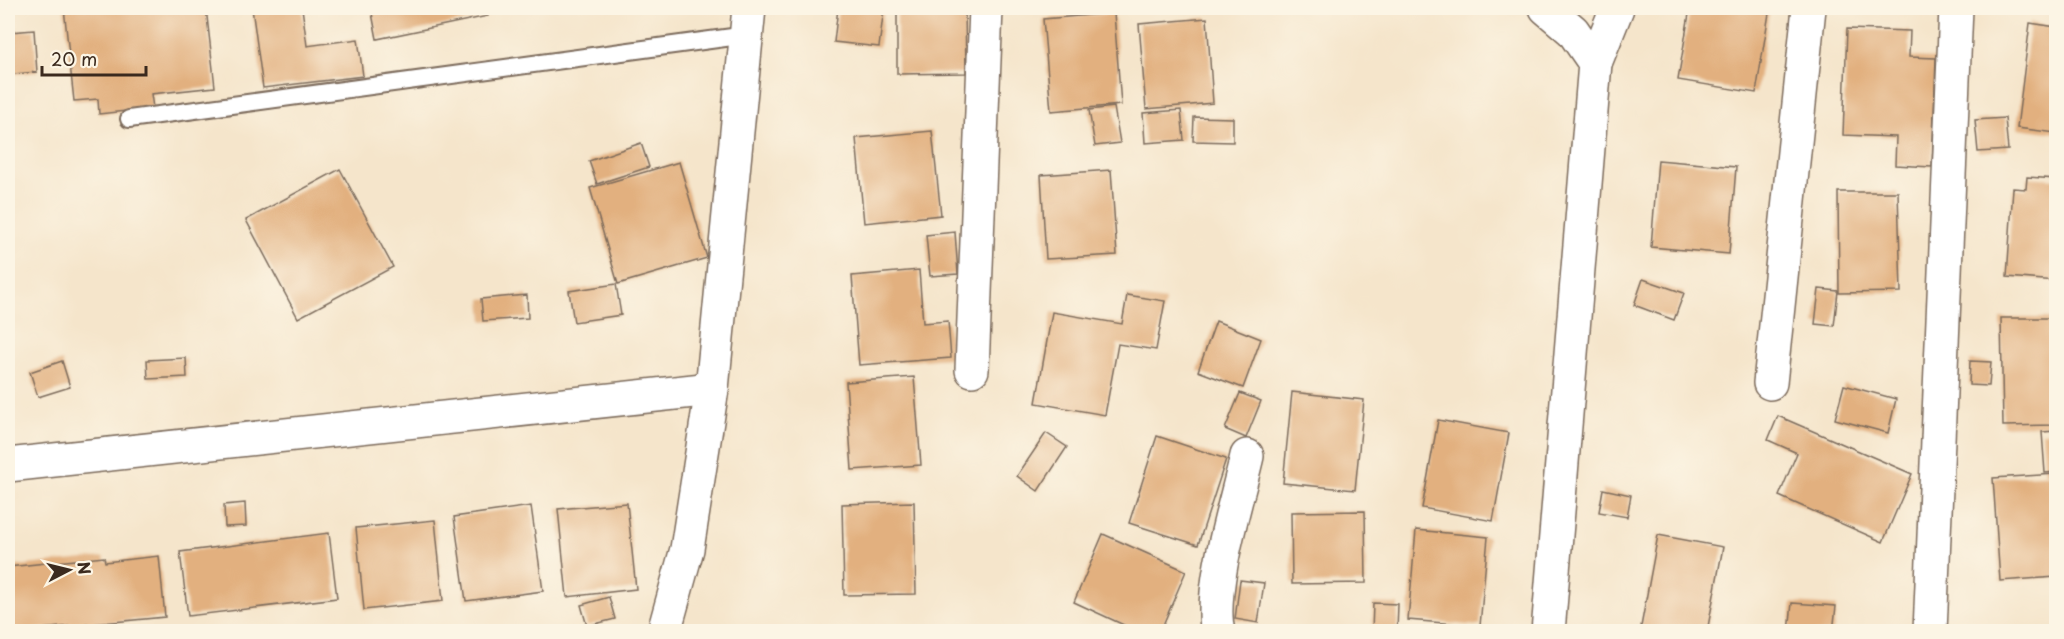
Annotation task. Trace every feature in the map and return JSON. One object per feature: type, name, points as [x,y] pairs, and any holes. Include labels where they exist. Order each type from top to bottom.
[{"type":"street","points":[[972,370],[986,8]]},
{"type":"street","points":[[1546,8],[1573,31],[1594,63]]},
{"type":"street","points":[[1548,632],[1594,63],[1617,8]]},
{"type":"street","points":[[1770,383],[1809,8]]},
{"type":"street","points":[[1930,632],[1956,8]]},
{"type":"street","points":[[664,632],[687,549],[712,389],[748,21]]},
{"type":"street","points":[[8,465],[712,389]]},
{"type":"street","points":[[1218,632],[1215,620],[1218,581],[1247,456]]},
{"type":"lane","points":[[129,119],[748,21]]},
{"type":"building","points":[[64,8],[206,8],[215,87],[151,94],[153,108],[99,114],[98,99],[74,101]]},
{"type":"building","points":[[252,8],[302,8],[307,46],[358,39],[363,76],[263,88]]},
{"type":"building","points":[[371,8],[486,8],[488,16],[377,39]]},
{"type":"building","points":[[838,8],[884,8],[879,47],[834,42]]},
{"type":"building","points":[[897,8],[965,8],[966,73],[897,74]]},
{"type":"building","points":[[1690,8],[1738,8],[1769,13],[1756,93],[1678,80]]},
{"type":"building","points":[[1114,13],[1121,105],[1051,111],[1043,19]]},
{"type":"building","points":[[1207,18],[1213,103],[1146,109],[1139,24]]},
{"type":"building","points":[[2030,23],[2056,27],[2056,133],[2017,128]]},
{"type":"building","points":[[1847,29],[1910,31],[1909,57],[1936,58],[1932,167],[1895,165],[1896,137],[1843,135]]},
{"type":"building","points":[[34,30],[37,72],[13,74],[10,32]]},
{"type":"building","points":[[1114,107],[1120,143],[1095,146],[1089,110]]},
{"type":"building","points":[[1181,110],[1184,140],[1145,143],[1143,113]]},
{"type":"building","points":[[1194,117],[1233,118],[1233,142],[1193,141]]},
{"type":"building","points":[[2005,118],[2008,150],[1978,152],[1975,120]]},
{"type":"building","points":[[932,131],[941,215],[864,223],[856,138]]},
{"type":"building","points":[[641,143],[649,167],[597,184],[589,161]]},
{"type":"building","points":[[1658,160],[1736,167],[1729,254],[1651,247]]},
{"type":"building","points":[[679,162],[707,258],[618,284],[590,188]]},
{"type":"building","points":[[340,169],[393,267],[298,318],[246,220]]},
{"type":"building","points":[[1111,170],[1117,255],[1046,259],[1041,175]]},
{"type":"building","points":[[2027,177],[2056,179],[2056,281],[2007,277],[2013,188],[2026,189]]},
{"type":"building","points":[[1838,192],[1898,192],[1901,292],[1839,293]]},
{"type":"building","points":[[955,232],[958,274],[930,276],[926,235]]},
{"type":"building","points":[[919,270],[923,323],[948,321],[951,358],[859,365],[852,276]]},
{"type":"building","points":[[1643,279],[1684,293],[1674,320],[1634,305]]},
{"type":"building","points":[[616,284],[621,315],[574,322],[569,291]]},
{"type":"building","points":[[1819,289],[1838,291],[1834,326],[1815,324]]},
{"type":"building","points":[[527,295],[528,318],[483,321],[481,299]]},
{"type":"building","points":[[1127,295],[1165,301],[1156,350],[1118,344],[1105,415],[1036,403],[1052,312],[1122,324]]},
{"type":"building","points":[[2001,318],[2056,318],[2056,425],[2003,426]]},
{"type":"building","points":[[1216,321],[1261,339],[1243,388],[1198,371]]},
{"type":"building","points":[[186,358],[187,377],[148,379],[147,360]]},
{"type":"building","points":[[62,361],[70,387],[38,397],[30,372]]},
{"type":"building","points":[[1970,361],[1991,362],[1989,386],[1969,385]]},
{"type":"building","points":[[914,377],[921,465],[852,470],[846,382]]},
{"type":"building","points":[[1844,385],[1896,399],[1888,433],[1835,419]]},
{"type":"building","points":[[1292,392],[1364,400],[1355,490],[1283,483]]},
{"type":"building","points":[[1240,393],[1261,401],[1246,438],[1225,429]]},
{"type":"building","points":[[1778,416],[1912,474],[1883,542],[1779,496],[1797,453],[1768,440]]},
{"type":"building","points":[[1438,420],[1509,433],[1493,521],[1422,508]]},
{"type":"building","points":[[2056,431],[2056,472],[2045,473],[2042,432]]},
{"type":"building","points":[[1046,433],[1067,447],[1038,491],[1017,476]]},
{"type":"building","points":[[1157,436],[1226,459],[1198,545],[1129,523]]},
{"type":"building","points":[[2056,474],[2056,577],[2000,581],[1993,478]]},
{"type":"building","points":[[1603,489],[1631,495],[1627,517],[1599,512]]},
{"type":"building","points":[[914,502],[916,594],[844,595],[842,504]]},
{"type":"building","points":[[245,503],[246,526],[225,527],[224,505]]},
{"type":"building","points":[[627,503],[636,589],[567,597],[558,509]]},
{"type":"building","points":[[531,506],[543,591],[466,601],[454,517]]},
{"type":"building","points":[[1365,511],[1366,583],[1292,584],[1291,512]]},
{"type":"building","points":[[435,520],[443,601],[364,610],[356,528]]},
{"type":"building","points":[[1416,530],[1488,537],[1480,626],[1408,620]]},
{"type":"building","points":[[329,533],[337,598],[188,616],[180,552]]},
{"type":"building","points":[[1103,534],[1186,571],[1160,632],[1139,632],[1074,602]]},
{"type":"building","points":[[1658,535],[1723,547],[1707,632],[1640,632]]},
{"type":"building","points":[[159,556],[165,617],[9,632],[8,567],[104,557],[105,562]]},
{"type":"building","points":[[1240,580],[1264,583],[1258,623],[1235,619]]},
{"type":"building","points":[[609,597],[615,619],[587,626],[581,605]]},
{"type":"building","points":[[1373,603],[1398,604],[1397,632],[1372,632]]},
{"type":"building","points":[[1792,603],[1836,606],[1833,632],[1789,632]]}]
